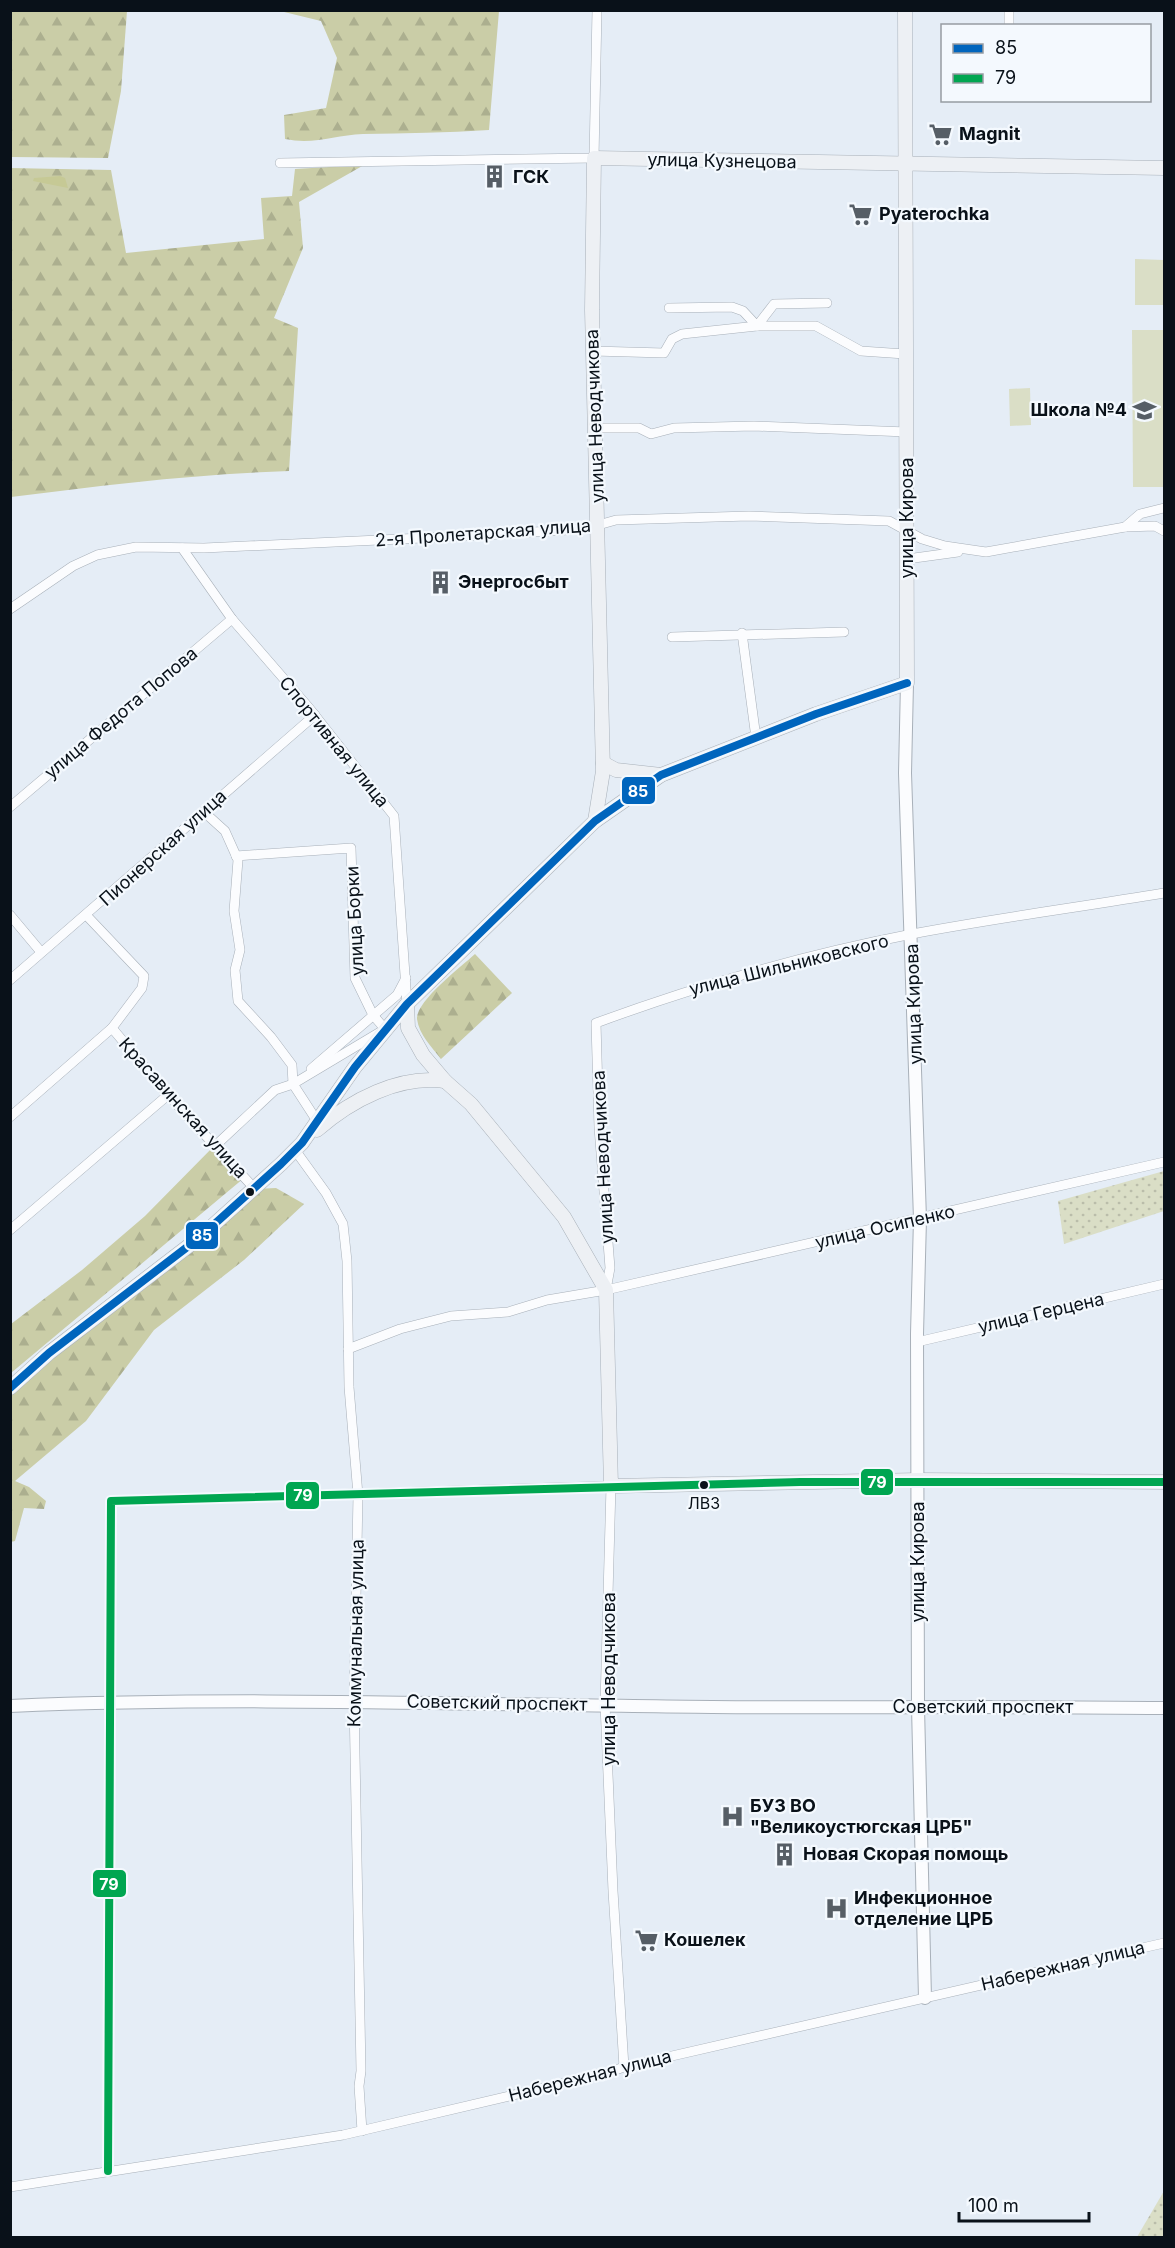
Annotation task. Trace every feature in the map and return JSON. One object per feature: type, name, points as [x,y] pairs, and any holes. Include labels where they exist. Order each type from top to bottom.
[{"type":"main road","name":"улица Кирова","points":[[905,10],[907,682]]},
{"type":"main road","name":"улица Кузнецова","points":[[594,158],[1164,168]]},
{"type":"main road","name":"улица Неводчикова","points":[[594,158],[595,428],[603,763],[595,821]]},
{"type":"main road","points":[[298,1147],[385,1029],[407,1004],[595,821],[661,775],[907,682]]},
{"type":"main road","points":[[603,763],[616,770],[661,775]]},
{"type":"main road","name":"улица Неводчикова","points":[[407,1004],[406,1016],[413,1040],[446,1081],[471,1104],[564,1216],[606,1290],[610,1486]]},
{"type":"main road","points":[[10,1388],[49,1353],[199,1238],[255,1189],[298,1147],[345,1109],[370,1095],[417,1080],[446,1081]]},
{"type":"main road","points":[[610,1486],[919,1480],[1164,1482]]},
{"type":"street","name":"улица Неводчикова","points":[[594,158],[597,10]]},
{"type":"street","name":"улица Кузнецова","points":[[280,163],[594,158]]},
{"type":"street","points":[[757,326],[774,304],[827,303]]},
{"type":"street","points":[[669,308],[732,307],[743,311],[757,326]]},
{"type":"street","points":[[594,351],[664,353],[677,336],[757,326],[816,326],[861,351],[906,354]]},
{"type":"street","points":[[595,428],[639,428],[651,434],[674,428],[754,426],[907,432]]},
{"type":"street","name":"2-я Пролетарская улица","points":[[907,559],[965,551],[986,552],[1017,548],[1125,527],[1140,514],[1164,508]]},
{"type":"street","name":"2-я Пролетарская улица","points":[[10,609],[73,566],[97,555],[136,547],[182,548],[476,535],[598,527],[616,520],[749,516],[889,521],[929,541],[965,551]]},
{"type":"street","points":[[1125,527],[1155,526],[1164,531]]},
{"type":"street","name":"Спортивная улица","points":[[182,548],[232,619],[315,715],[394,816],[407,1004]]},
{"type":"street","name":"улица Федота Попова","points":[[10,807],[232,619]]},
{"type":"street","points":[[672,637],[742,633],[844,632]]},
{"type":"street","points":[[742,633],[756,738]]},
{"type":"street","name":"улица Кирова","points":[[907,682],[905,773],[920,1219],[917,1342],[918,1707],[925,1998]]},
{"type":"street","name":"Пионерская улица","points":[[10,980],[87,916],[315,715]]},
{"type":"street","points":[[204,812],[225,831],[236,856],[234,911],[240,950],[235,970],[238,1001],[271,1037],[292,1065],[293,1084],[317,1122]]},
{"type":"street","name":"улица Борки","points":[[236,856],[351,848],[355,978],[373,1015],[385,1029]]},
{"type":"street","name":"улица Шильниковского","points":[[596,1023],[674,994],[754,970],[911,934],[1164,893]]},
{"type":"street","points":[[10,915],[41,952]]},
{"type":"street","name":"Красавинская улица","points":[[87,916],[144,976],[142,988],[112,1028],[168,1095],[255,1189]]},
{"type":"street","points":[[293,1084],[398,995],[406,978]]},
{"type":"street","name":"улица Неводчикова","points":[[596,1023],[600,1127],[610,1268],[606,1290]]},
{"type":"street","points":[[10,1117],[112,1028]]},
{"type":"street","points":[[216,1146],[275,1090],[293,1084],[385,1029]]},
{"type":"street","points":[[10,1230],[168,1095]]},
{"type":"street","name":"Коммунальная улица","points":[[298,1147],[344,1224],[348,1349],[358,1495],[354,1701],[361,1934],[359,2086],[362,2131]]},
{"type":"street","name":"улица Осипенко","points":[[348,1349],[400,1329],[452,1316],[508,1312],[547,1300],[606,1290],[1164,1162]]},
{"type":"street","name":"улица Герцена","points":[[917,1342],[1164,1284]]},
{"type":"street","name":"улица Неводчикова","points":[[610,1486],[610,1615],[605,1704],[624,2067]]},
{"type":"street","points":[[108,2171],[111,1501],[610,1486]]},
{"type":"street","name":"Советский проспект","points":[[10,1706],[109,1702],[354,1701],[1164,1708]]},
{"type":"street","name":"Набережная улица","points":[[10,2187],[362,2131],[624,2067],[1164,1943]]},
{"type":"shaded area","points":[[60,176],[65,178],[68,188],[33,181],[34,178]]},
{"type":"shaded area","points":[[1135,259],[1164,260],[1164,305],[1135,305]]},
{"type":"shaded area","name":"Школа №4","points":[[1132,330],[1164,330],[1164,487],[1133,487]]},
{"type":"shaded area","points":[[1030,388],[1031,425],[1010,426],[1009,389]]},
{"type":"shaded area","points":[[1164,1171],[1164,1211],[1064,1244],[1058,1201]]},
{"type":"shaded area","points":[[1164,2191],[1164,2237],[1137,2237]]},
{"type":"green space","points":[[11,10],[127,11],[121,91],[108,158],[11,157]]},
{"type":"green space","points":[[280,11],[499,11],[489,130],[363,134],[305,141],[285,139],[284,115],[326,108],[337,58],[321,21]]},
{"type":"green space","points":[[364,165],[299,202],[303,248],[274,318],[298,328],[289,471],[184,477],[11,497],[10,168],[111,170],[126,253],[264,239],[261,198],[292,196],[295,169]]},
{"type":"green space","points":[[475,954],[512,993],[441,1059],[420,1030],[417,1019],[419,1012],[431,994]]},
{"type":"green space","points":[[214,1146],[244,1178],[11,1373],[11,1324],[82,1270],[145,1216]]},
{"type":"green space","points":[[276,1188],[304,1204],[244,1260],[154,1330],[86,1421],[15,1481],[29,1487],[46,1501],[44,1509],[24,1508],[15,1541],[11,1542],[11,1388],[255,1189]]},
{"type":"transit line","name":"85","points":[[10,1388],[49,1353],[199,1238],[281,1164],[302,1143],[355,1067],[407,1004],[595,821],[661,775],[816,714],[907,683]]},
{"type":"transit line","name":"79","points":[[108,2171],[111,1501],[800,1482],[1164,1482]]},
{"type":"place","name":"Magnit","points":[[941,134]]},
{"type":"place","name":"ГСК","points":[[495,177]]},
{"type":"place","name":"Pyaterochka","points":[[861,214]]},
{"type":"place","name":"Школа №4","points":[[1145,410]]},
{"type":"place","name":"Энергосбыт","points":[[440,582]]},
{"type":"place","name":"ЛВЗ","points":[[704,1485]]},
{"type":"place","name":"БУЗ ВО \"Великоустюгская ЦРБ\"","points":[[732,1816]]},
{"type":"place","name":"Новая Скорая помощь","points":[[785,1854]]},
{"type":"place","name":"Инфекционное отделение ЦРБ","points":[[836,1908]]},
{"type":"place","name":"Кошелек","points":[[646,1940]]}]
